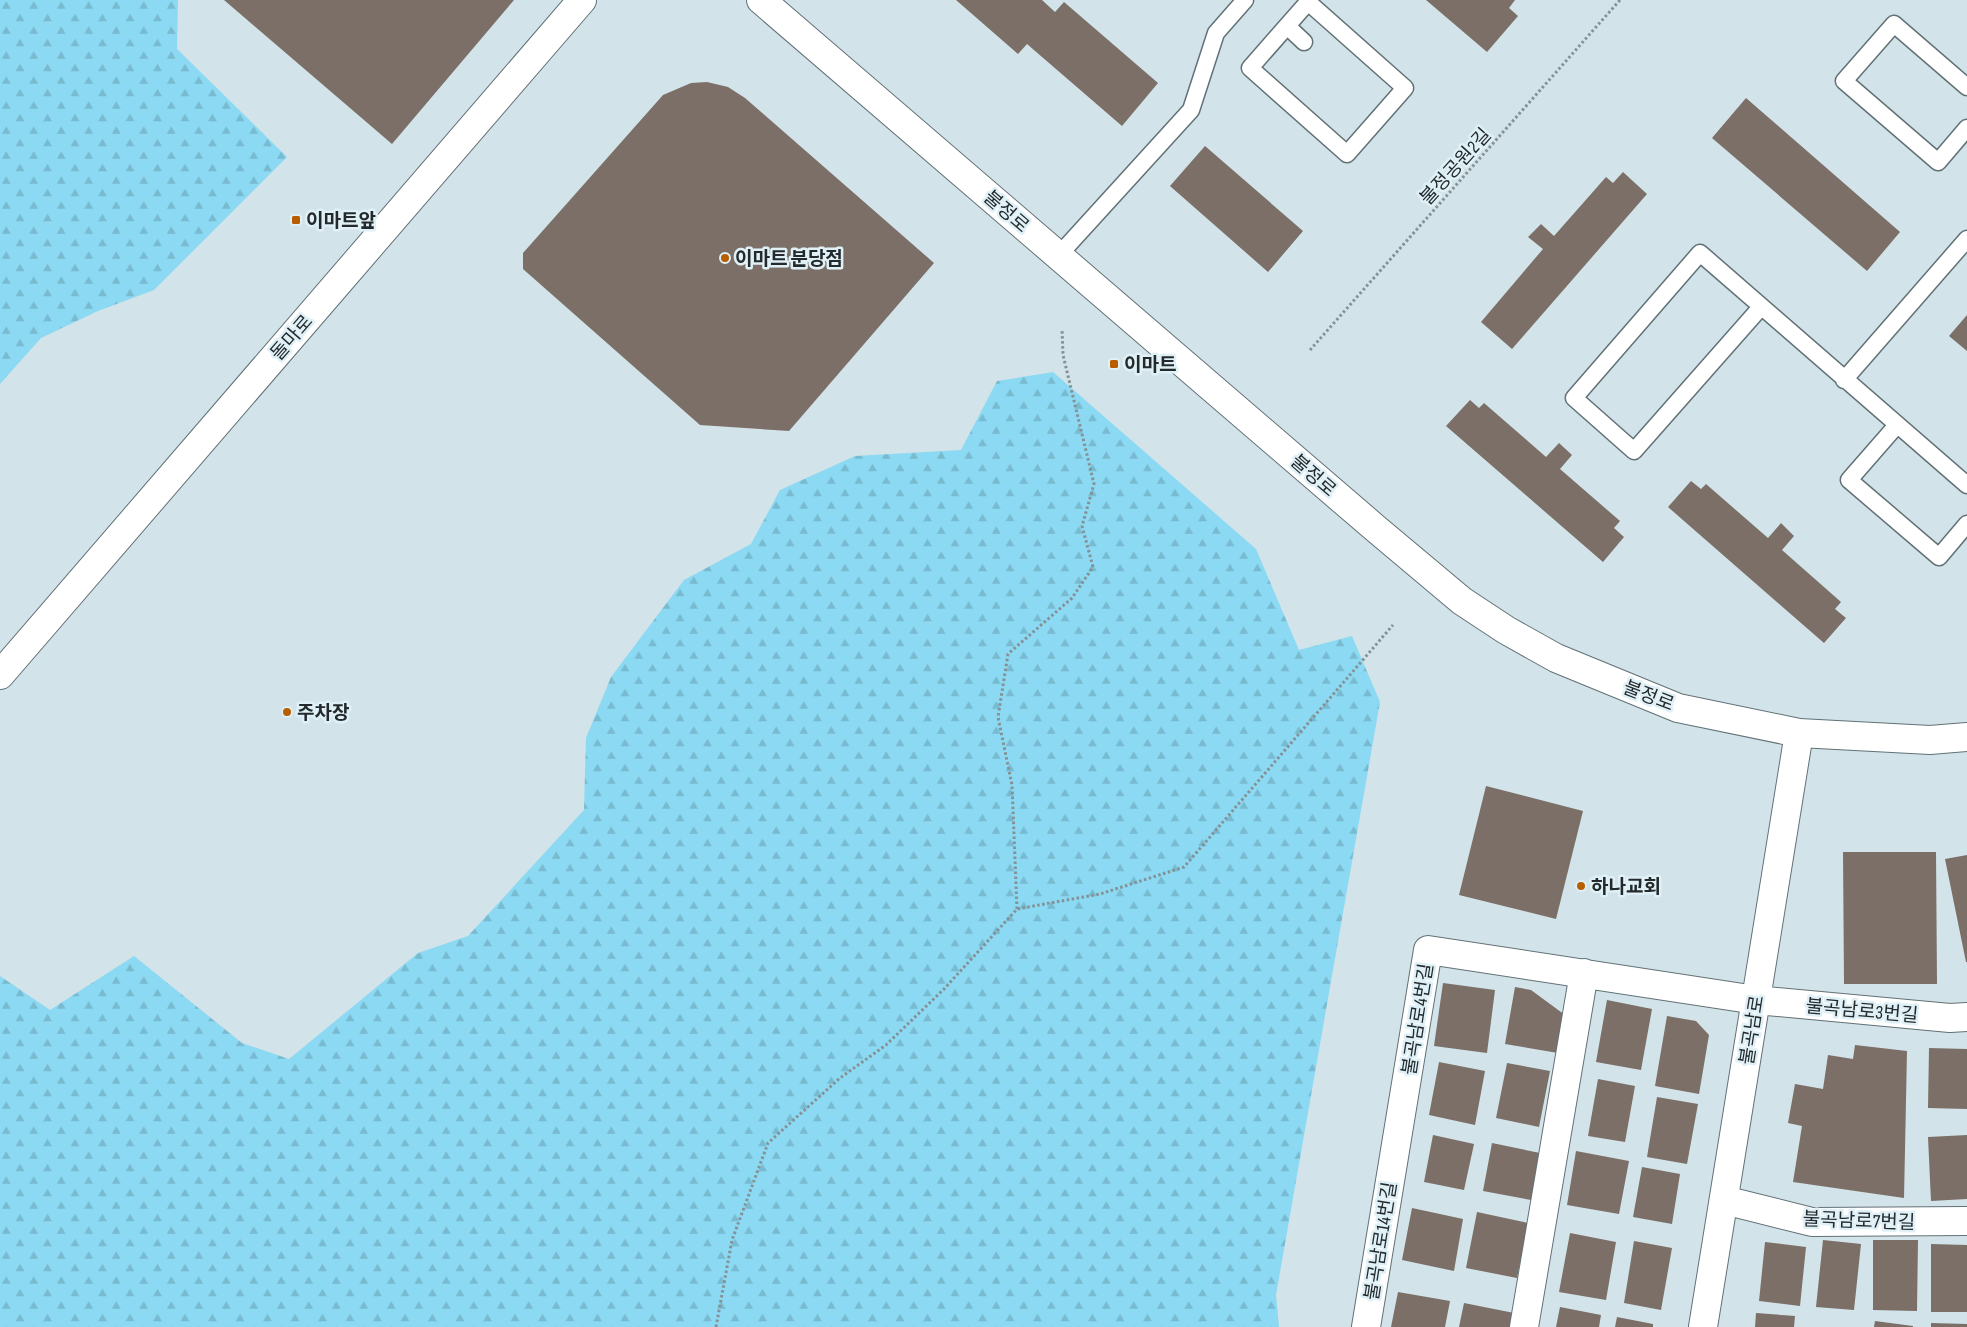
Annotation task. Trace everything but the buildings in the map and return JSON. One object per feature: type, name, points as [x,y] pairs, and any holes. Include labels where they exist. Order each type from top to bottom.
[{"type":"main road","name":"돌마로","points":[[0,675],[582,0]]},
{"type":"main road","name":"불정로","points":[[761,0],[1433,577],[1462,601],[1506,630],[1556,658],[1678,708],[1799,733],[1930,740],[1967,737]]},
{"type":"main road","name":"불곡남로","points":[[1703,1327],[1799,733]]},
{"type":"main road","name":"불곡남로4번길","points":[[1395,1155],[1428,950],[1756,1000]]},
{"type":"main road","points":[[1524,1327],[1584,973]]},
{"type":"main road","name":"불곡남로3번길","points":[[1756,1000],[1950,1018],[1967,1017]]},
{"type":"main road","name":"불곡남로14번길","points":[[1366,1327],[1395,1155]]},
{"type":"main road","name":"불곡남로7번길","points":[[1724,1200],[1812,1222],[1967,1221]]},
{"type":"lane","points":[[1058,255],[1191,110],[1216,33],[1245,0]]},
{"type":"lane","points":[[1307,1],[1406,88],[1347,154],[1250,68],[1307,1]]},
{"type":"lane","points":[[1967,87],[1894,24],[1844,81],[1938,162],[1967,128]]},
{"type":"lane","points":[[1287,26],[1304,42]]},
{"type":"lane","points":[[1844,380],[1967,240]]},
{"type":"lane","points":[[1761,307],[1634,450],[1574,398],[1700,253],[1967,485]]},
{"type":"lane","points":[[1897,425],[1849,480],[1939,557],[1967,524]]},
{"type":"path","name":"불정공원2길","points":[[1310,350],[1620,0]]},
{"type":"path","points":[[1017,910],[1012,786],[998,717],[1008,654],[1072,598],[1093,567],[1082,526],[1094,484],[1063,354],[1062,330]]},
{"type":"path","points":[[716,1327],[732,1240],[768,1143],[840,1078],[886,1045],[944,989],[1017,910],[1100,894],[1184,867],[1393,625]]},
{"type":"green space","points":[[0,0],[178,0],[177,49],[287,157],[154,290],[98,311],[41,338],[0,384]]},
{"type":"green space","points":[[1053,372],[1256,549],[1299,650],[1352,636],[1380,702],[1276,1295],[1279,1327],[0,1327],[0,976],[50,1010],[134,956],[242,1043],[289,1059],[418,953],[468,936],[584,810],[586,738],[611,677],[684,580],[751,544],[780,490],[855,456],[961,450],[997,381]]},
{"type":"place","name":"이마트앞","points":[[296,220]]},
{"type":"place","name":"이마트 분당점","points":[[725,258]]},
{"type":"place","name":"이마트","points":[[1114,364]]},
{"type":"place","name":"주차장","points":[[287,712]]},
{"type":"place","name":"하나교회","points":[[1581,886]]}]
